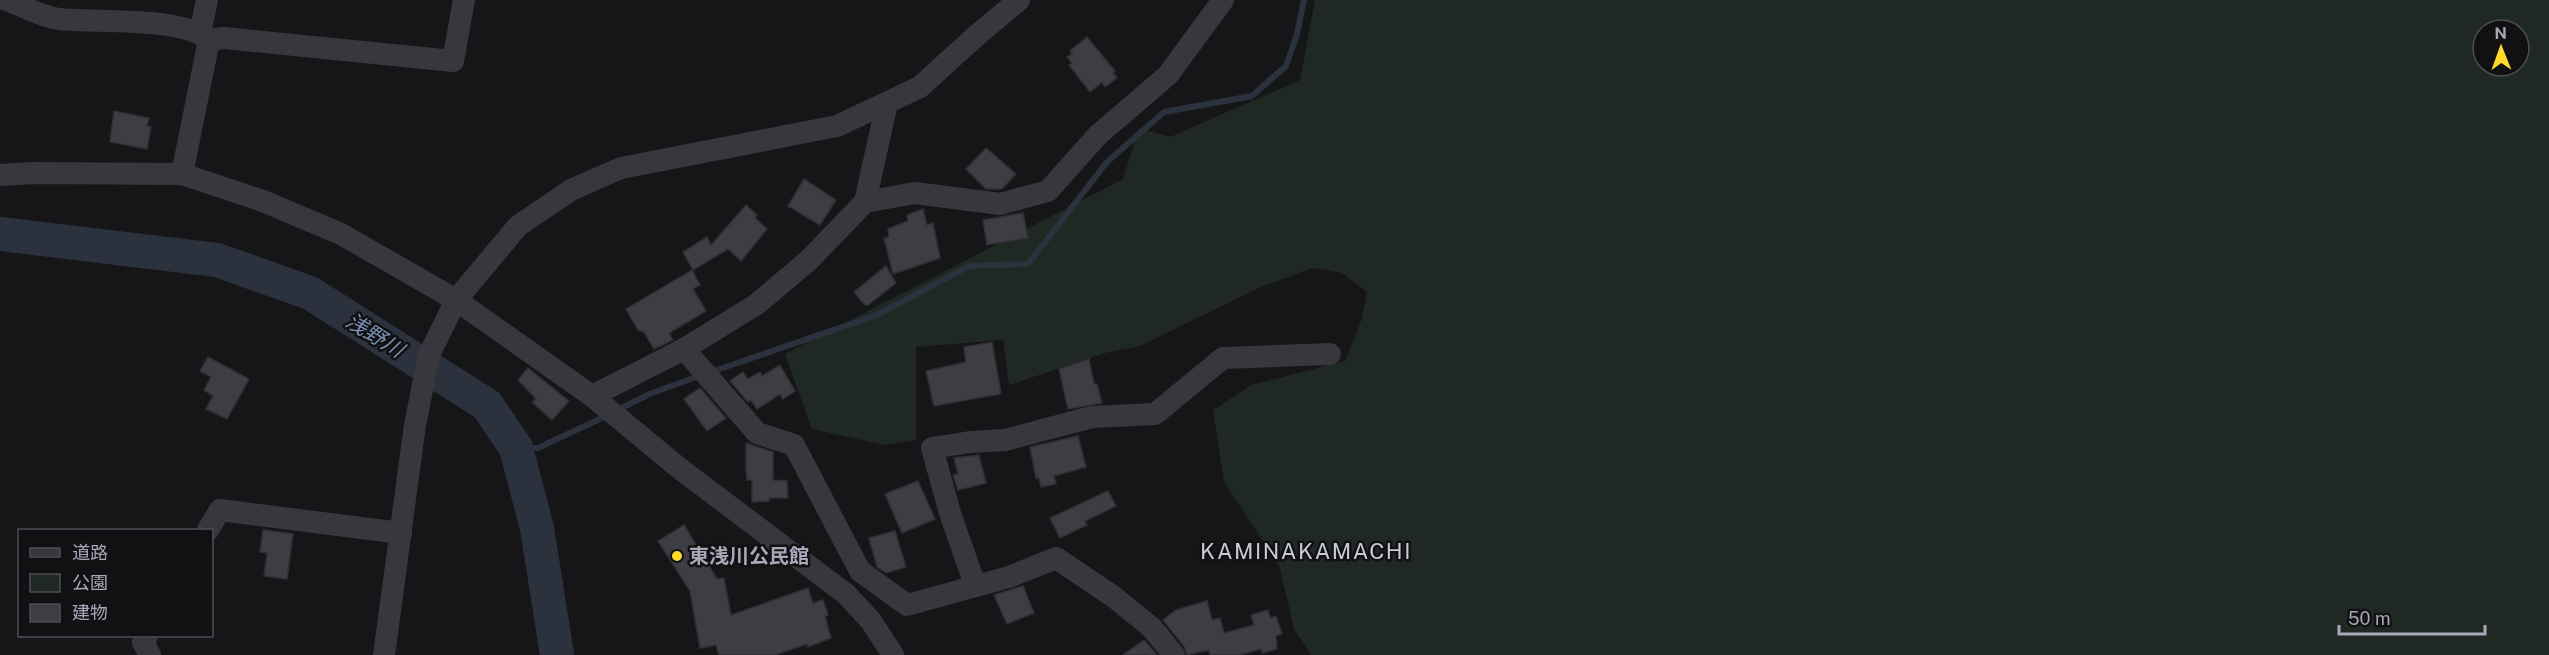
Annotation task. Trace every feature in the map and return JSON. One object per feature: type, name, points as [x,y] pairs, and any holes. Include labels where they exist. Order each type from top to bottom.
[{"type":"street","points":[[6,0],[57,19],[186,28],[205,37],[453,61],[464,0]]},
{"type":"street","points":[[182,174],[205,37],[207,0]]},
{"type":"street","points":[[384,655],[415,425],[429,355],[456,300],[518,226],[570,190],[621,168],[837,126],[920,87],[1019,0]]},
{"type":"street","points":[[597,400],[688,354],[757,304],[809,260],[865,202],[915,193],[1000,204],[1048,191],[1098,135],[1168,75],[1223,0]]},
{"type":"street","points":[[865,202],[869,174],[887,103]]},
{"type":"street","points":[[0,176],[33,173],[182,174],[263,201],[341,234],[456,300],[597,400],[679,468],[846,594],[871,621],[894,655]]},
{"type":"street","points":[[688,354],[715,382],[757,433],[794,445],[860,571],[907,605],[1009,577],[1056,558],[1114,597],[1152,628],[1174,655]]},
{"type":"street","points":[[975,585],[950,513],[932,448],[970,442],[1005,440],[1092,417],[1155,414],[1223,358],[1330,354]]},
{"type":"street","points":[[209,529],[220,510],[401,533]]},
{"type":"street","points":[[146,637],[143,642],[150,655]]},
{"type":"green space","points":[[1315,0],[2549,0],[2549,655],[1311,655],[1294,629],[1279,565],[1224,482],[1213,410],[1251,385],[1345,361],[1361,321],[1367,292],[1342,273],[1313,268],[1263,286],[1140,346],[1105,353],[1009,385],[1003,340],[916,347],[916,440],[884,445],[812,429],[785,354],[1123,179],[1139,128],[1170,137],[1300,80]]},
{"type":"building","points":[[1087,37],[1115,71],[1113,72],[1117,78],[1105,87],[1102,82],[1090,92],[1069,65],[1072,63],[1067,57],[1072,54],[1070,51]]},
{"type":"building","points":[[114,111],[149,118],[147,126],[151,127],[147,149],[110,142]]},
{"type":"building","points":[[986,148],[1016,174],[1002,189],[986,189],[966,169]]},
{"type":"building","points":[[804,179],[836,200],[820,225],[788,206]]},
{"type":"building","points":[[746,205],[767,229],[741,261],[728,249],[693,270],[683,252],[707,237],[711,245]]},
{"type":"building","points":[[923,209],[927,225],[933,223],[940,258],[893,274],[884,238],[889,237],[888,229],[908,221],[907,215]]},
{"type":"building","points":[[1023,213],[1028,238],[987,245],[983,220]]},
{"type":"building","points":[[886,266],[896,283],[865,305],[854,292]]},
{"type":"building","points":[[692,270],[700,285],[693,289],[706,311],[669,333],[673,340],[654,349],[644,332],[638,330],[626,309]]},
{"type":"building","points":[[992,342],[1001,394],[934,406],[926,371],[966,362],[964,347]]},
{"type":"building","points":[[208,357],[249,379],[227,419],[206,409],[213,396],[204,390],[211,377],[200,371]]},
{"type":"building","points":[[1089,359],[1094,384],[1097,384],[1102,403],[1068,409],[1059,369]]},
{"type":"building","points":[[780,365],[795,391],[783,399],[780,394],[757,409],[751,400],[748,402],[730,381],[743,372],[748,379],[760,372],[762,376]]},
{"type":"building","points":[[528,368],[569,401],[552,420],[532,402],[536,399],[518,380]]},
{"type":"building","points":[[700,388],[726,418],[707,431],[684,399]]},
{"type":"building","points":[[1078,436],[1086,467],[1054,476],[1056,484],[1041,487],[1039,478],[1036,478],[1030,447]]},
{"type":"building","points":[[746,443],[773,452],[773,480],[787,481],[788,498],[769,498],[769,501],[752,502],[752,480],[747,480]]},
{"type":"building","points":[[979,455],[986,483],[958,490],[953,475],[958,474],[954,458]]},
{"type":"building","points":[[918,481],[935,519],[902,533],[885,494]]},
{"type":"building","points":[[1108,491],[1116,506],[1085,521],[1087,525],[1060,538],[1050,518]]},
{"type":"building","points":[[684,525],[717,579],[724,578],[731,615],[808,588],[813,603],[823,600],[828,615],[825,616],[831,638],[808,647],[807,644],[775,655],[719,655],[716,645],[700,648],[690,591],[658,541]]},
{"type":"building","points":[[263,530],[293,534],[287,579],[264,576],[267,553],[260,552]]},
{"type":"building","points":[[895,531],[906,567],[886,573],[877,567],[869,538]]},
{"type":"building","points":[[1023,586],[1034,613],[1007,624],[994,595]]},
{"type":"building","points":[[1207,601],[1212,620],[1220,618],[1224,633],[1254,625],[1251,615],[1268,610],[1270,618],[1276,616],[1282,634],[1276,636],[1277,649],[1262,653],[1261,649],[1239,655],[1210,655],[1209,650],[1187,655],[1184,646],[1163,620],[1176,610]]},
{"type":"building","points":[[1144,640],[1157,655],[1123,655]]},
{"type":"waterway","points":[[711,372],[877,315],[969,266],[1028,264],[1107,162],[1164,112],[1252,96],[1286,66],[1297,34],[1304,0]]},
{"type":"waterway","name":"浅野川","points":[[0,234],[217,260],[310,293],[487,405],[516,448],[537,528],[557,655]]},
{"type":"waterway","points":[[617,410],[652,393],[702,375]]},
{"type":"waterway","points":[[516,448],[538,448],[608,415]]},
{"type":"place","name":"東浅川公民館","points":[[677,556]]},
{"type":"district","name":"KAMINAKAMACHI","points":[[1306,551]]}]
